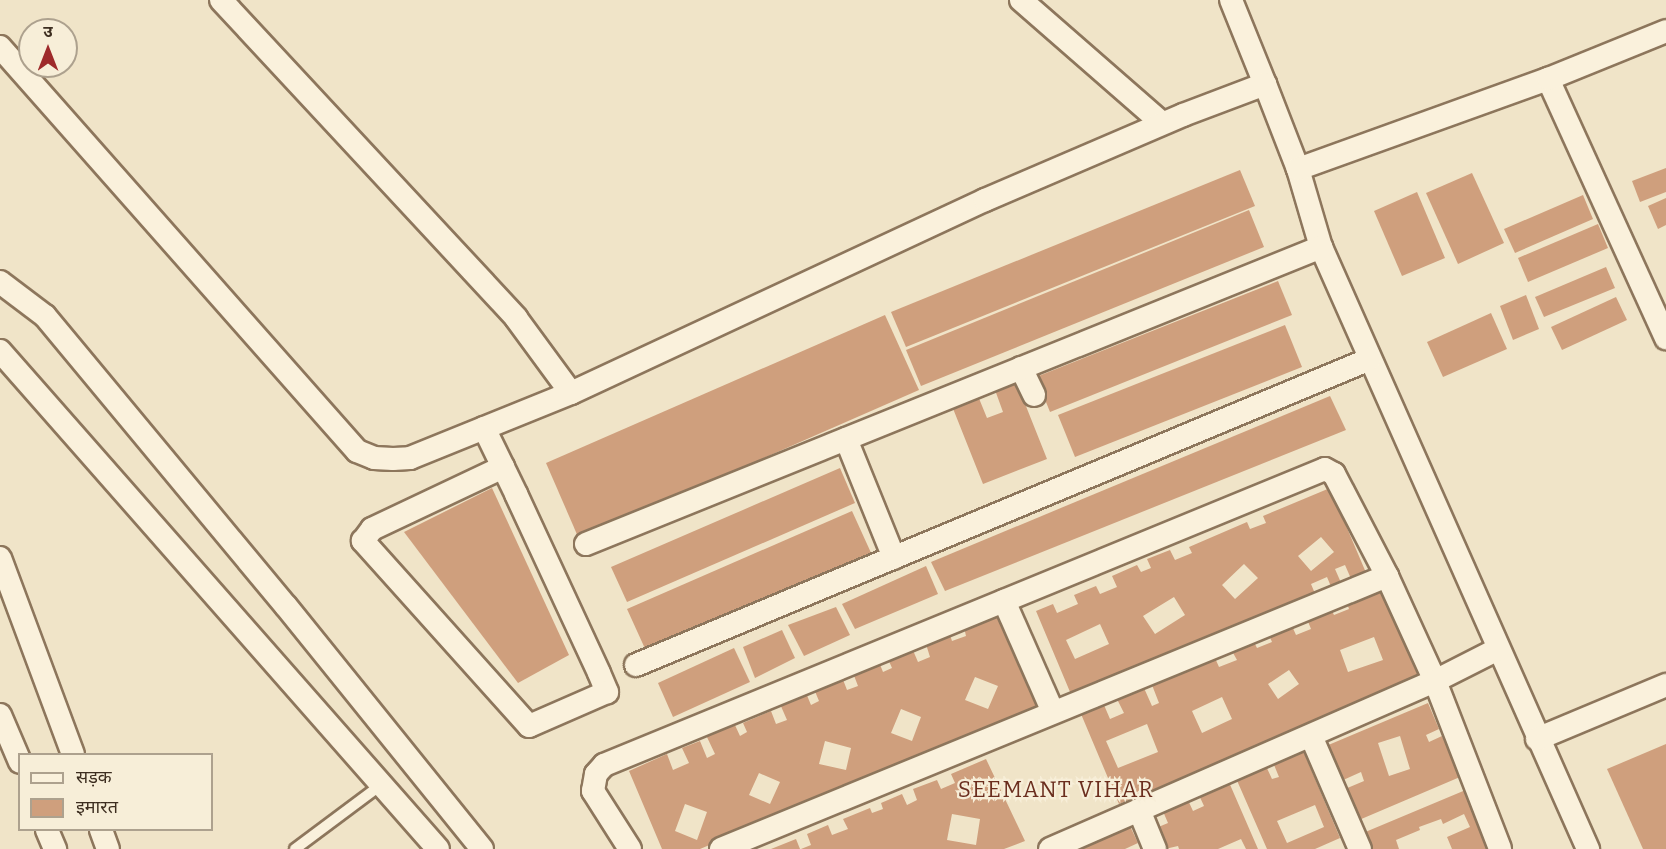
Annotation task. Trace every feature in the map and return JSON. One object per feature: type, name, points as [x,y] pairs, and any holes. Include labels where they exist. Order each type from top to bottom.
[{"type":"street","points":[[221,0],[516,318],[571,393]]},
{"type":"street","points":[[1021,0],[1162,123]]},
{"type":"street","points":[[1231,0],[1298,169],[1321,246],[1537,739],[1588,849]]},
{"type":"street","points":[[1298,169],[1548,79],[1666,32]]},
{"type":"street","points":[[0,47],[357,451],[374,458],[410,458],[571,393],[985,200],[1162,123],[1265,84]]},
{"type":"street","points":[[1548,79],[1666,338]]},
{"type":"street","points":[[586,544],[1321,246]]},
{"type":"street","points":[[0,282],[45,316],[286,606],[482,849]]},
{"type":"street","points":[[0,351],[438,849]]},
{"type":"street","points":[[636,665],[1370,359]]},
{"type":"street","points":[[1021,368],[1034,395]]},
{"type":"street","points":[[484,428],[503,467],[607,692],[530,726],[363,541],[372,529],[503,467]]},
{"type":"street","points":[[846,439],[894,558]]},
{"type":"street","points":[[630,849],[593,791],[596,774],[604,765],[1325,469],[1334,474],[1387,576],[1435,681],[1500,849]]},
{"type":"street","points":[[0,558],[73,753]]},
{"type":"street","points":[[721,849],[1387,576]]},
{"type":"street","points":[[1004,601],[1053,712]]},
{"type":"street","points":[[1050,849],[1435,681],[1498,649]]},
{"type":"street","points":[[1537,739],[1666,685]]},
{"type":"street","points":[[0,715],[18,757]]},
{"type":"street","points":[[1311,735],[1360,849]]},
{"type":"street","points":[[1139,810],[1155,849]]},
{"type":"street","points":[[47,831],[55,849]]},
{"type":"street","points":[[101,831],[108,849]]},
{"type":"lane","points":[[295,849],[381,785]]},
{"type":"building","points":[[1666,168],[1666,192],[1640,202],[1632,181]]},
{"type":"building","points":[[1240,170],[1255,206],[906,347],[891,312]]},
{"type":"building","points":[[1472,173],[1504,243],[1458,264],[1426,193]]},
{"type":"building","points":[[1417,192],[1445,258],[1402,276],[1374,211]]},
{"type":"building","points":[[1583,195],[1593,219],[1515,253],[1504,229]]},
{"type":"building","points":[[1666,198],[1666,225],[1658,229],[1648,206]]},
{"type":"building","points":[[1249,210],[1264,247],[921,386],[906,350]]},
{"type":"building","points":[[1598,224],[1608,248],[1528,282],[1518,258]]},
{"type":"building","points":[[1606,267],[1615,288],[1544,317],[1535,297]]},
{"type":"building","points":[[1278,281],[1292,315],[1050,412],[1036,377]]},
{"type":"building","points":[[1526,295],[1539,329],[1513,340],[1500,306]]},
{"type":"building","points":[[1616,297],[1627,320],[1562,350],[1551,327]]},
{"type":"building","points":[[1491,313],[1507,349],[1443,377],[1427,342]]},
{"type":"building","points":[[885,315],[919,390],[579,539],[546,463]]},
{"type":"building","points":[[1285,325],[1302,367],[1075,457],[1058,415]]},
{"type":"building","points":[[1016,381],[1047,459],[983,484],[952,406],[978,396],[987,418],[1003,412],[995,390]]},
{"type":"building","points":[[1330,396],[1346,430],[945,591],[931,562]]},
{"type":"building","points":[[840,468],[855,503],[627,602],[611,567]]},
{"type":"building","points":[[492,488],[569,655],[518,683],[404,532]]},
{"type":"building","points":[[1330,488],[1367,575],[1352,581],[1345,565],[1335,569],[1342,585],[1332,589],[1327,577],[1311,584],[1316,596],[1073,699],[1036,611],[1053,604],[1057,613],[1078,604],[1074,595],[1096,586],[1100,594],[1117,587],[1112,576],[1137,565],[1141,572],[1151,568],[1147,559],[1170,550],[1175,560],[1192,553],[1189,547],[1247,522],[1250,529],[1266,523],[1263,516]],"holes":[[[1321,537],[1334,552],[1311,571],[1298,556]],[[1244,564],[1258,578],[1235,599],[1222,585]],[[1174,597],[1185,615],[1155,634],[1143,616]],[[1100,624],[1109,644],[1075,659],[1066,640]]]},
{"type":"building","points":[[852,511],[872,555],[647,653],[627,609]]},
{"type":"building","points":[[926,566],[938,594],[855,629],[842,604]]},
{"type":"building","points":[[1380,588],[1419,678],[1119,804],[1081,714],[1104,705],[1110,719],[1124,713],[1117,699],[1144,688],[1152,706],[1159,703],[1152,685],[1215,658],[1219,667],[1237,660],[1232,651],[1254,642],[1257,648],[1272,642],[1269,635],[1292,626],[1296,635],[1311,629],[1307,619],[1331,609],[1334,615],[1349,609],[1347,603]],"holes":[[[1374,637],[1383,660],[1348,672],[1340,650]],[[1289,670],[1299,684],[1278,699],[1268,684]],[[1222,697],[1232,719],[1202,733],[1192,711]],[[1147,724],[1158,752],[1118,768],[1106,741]]]},
{"type":"building","points":[[836,607],[850,635],[804,656],[788,625]]},
{"type":"building","points":[[998,613],[1039,706],[700,849],[662,849],[629,771],[667,754],[673,770],[689,763],[682,748],[700,741],[707,758],[715,754],[706,735],[734,723],[740,736],[747,732],[743,723],[771,711],[776,724],[787,720],[780,704],[806,693],[811,705],[819,701],[814,689],[842,677],[847,690],[858,686],[853,673],[879,662],[883,672],[892,668],[888,659],[912,648],[918,662],[930,657],[925,641],[949,632],[952,641],[966,636],[964,627]],"holes":[[[975,677],[998,686],[988,709],[965,700]],[[901,709],[921,717],[912,741],[891,733]],[[825,741],[851,748],[846,770],[819,764]],[[759,773],[780,782],[770,804],[749,795]],[[685,804],[707,812],[697,840],[675,831]]]},
{"type":"building","points":[[782,630],[795,658],[755,678],[743,647]]},
{"type":"building","points":[[734,648],[750,682],[673,717],[658,683]]},
{"type":"building","points":[[1428,703],[1439,729],[1426,735],[1429,742],[1442,736],[1460,777],[1359,820],[1345,789],[1364,781],[1361,772],[1341,781],[1326,746]],"holes":[[[1400,736],[1410,769],[1389,776],[1378,743]]]},
{"type":"building","points":[[1666,744],[1666,849],[1643,849],[1607,769]]},
{"type":"building","points":[[1302,748],[1340,838],[1315,849],[1267,849],[1235,776],[1265,764],[1272,779],[1279,777],[1272,760]],"holes":[[[1315,805],[1324,827],[1287,843],[1277,821]]]},
{"type":"building","points":[[986,759],[1025,841],[1004,849],[801,849],[811,845],[807,834],[828,825],[832,835],[848,829],[843,819],[870,808],[872,813],[883,809],[881,803],[902,794],[907,805],[917,800],[913,789],[937,780],[941,789],[955,783],[951,774]],"holes":[[[952,814],[980,819],[976,845],[947,840]]]},
{"type":"building","points":[[1228,780],[1258,849],[1246,849],[1241,839],[1218,849],[1179,849],[1178,846],[1165,849],[1156,828],[1168,823],[1162,809],[1187,798],[1193,811],[1204,806],[1198,793]]},
{"type":"building","points":[[1468,789],[1493,849],[1452,849],[1447,837],[1470,827],[1464,814],[1443,824],[1441,819],[1419,827],[1420,830],[1396,840],[1399,849],[1370,849],[1363,833]]},
{"type":"building","points":[[1129,824],[1138,843],[1125,849],[1074,849]]},
{"type":"building","points":[[796,839],[800,849],[771,849]]},
{"type":"district","name":"SEEMANT VIHAR","points":[[1056,790]]}]
